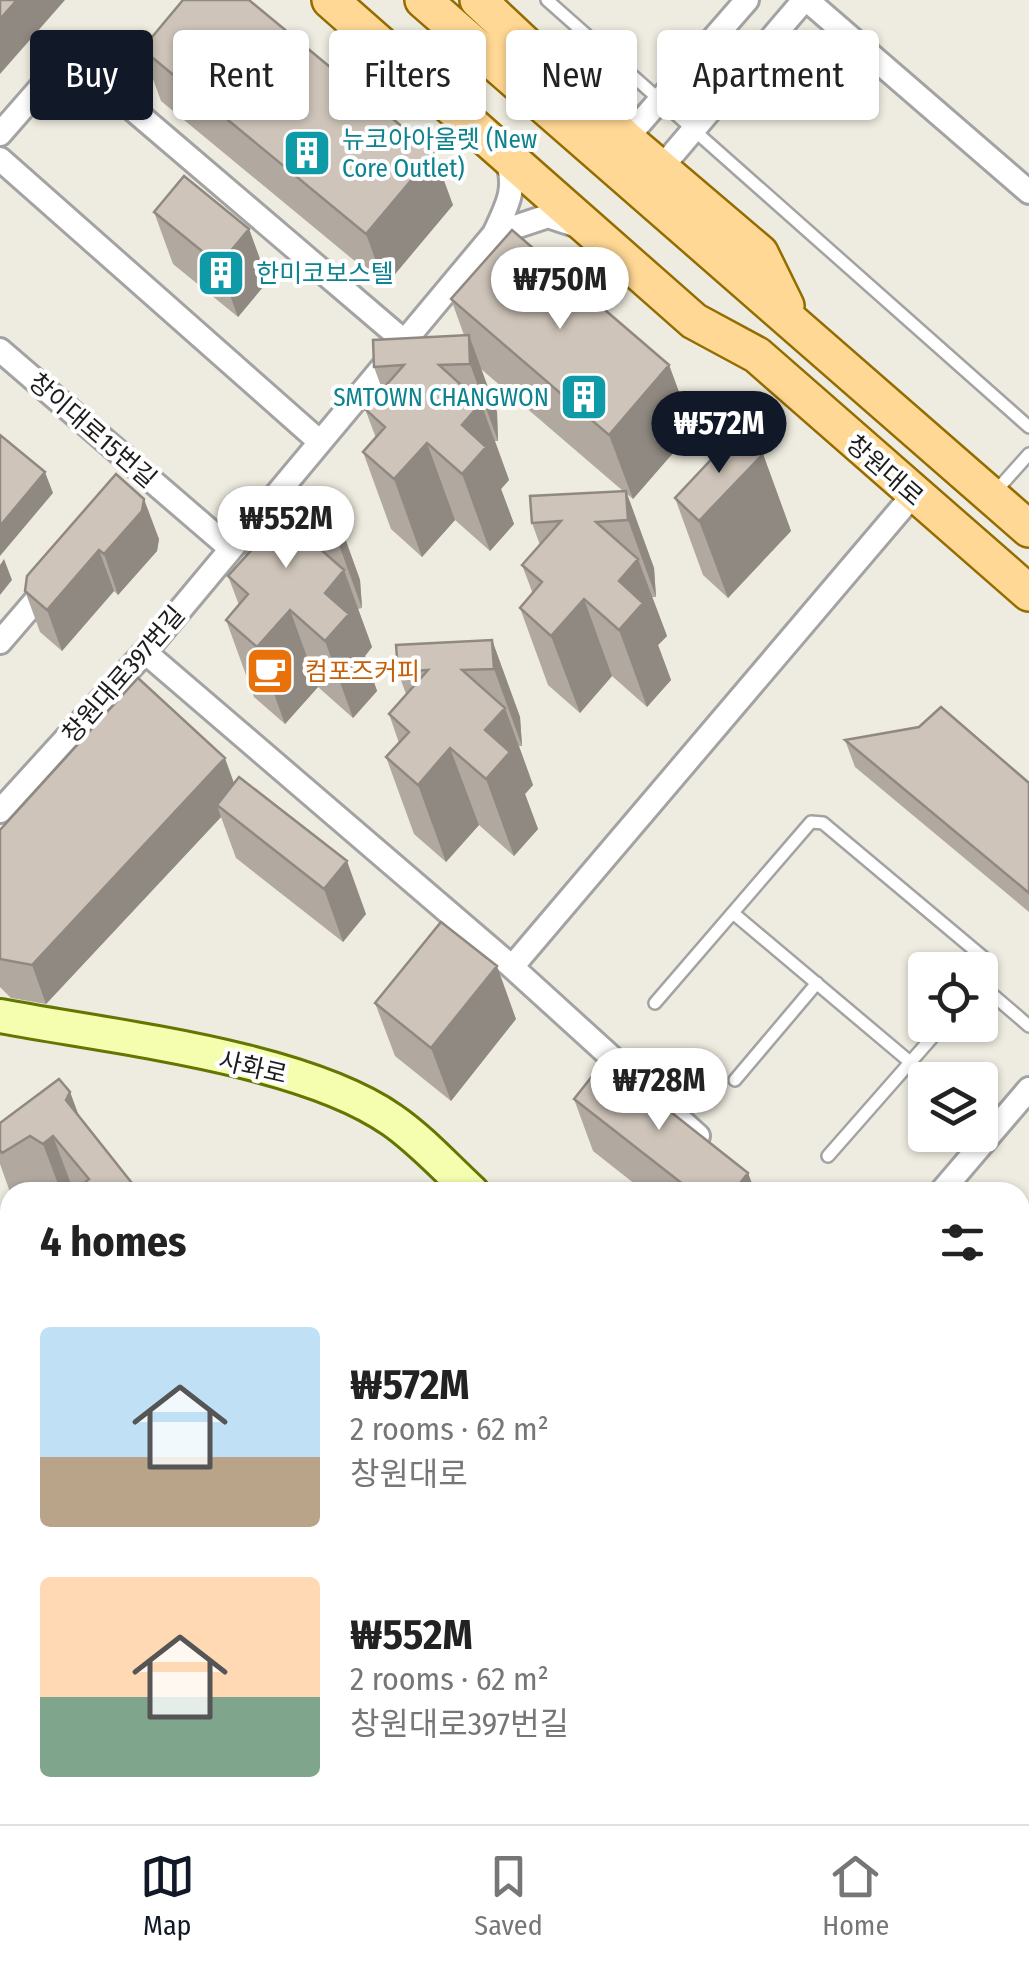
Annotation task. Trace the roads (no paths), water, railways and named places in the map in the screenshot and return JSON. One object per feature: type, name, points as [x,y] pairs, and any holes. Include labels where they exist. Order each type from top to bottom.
[{"type":"main road","name":"창원대로","points":[[330,0],[694,321],[757,355],[1029,593]]},
{"type":"main road","points":[[366,0],[757,355]]},
{"type":"main road","name":"창원대로","points":[[423,0],[1029,529]]},
{"type":"main road","points":[[492,4],[626,138],[760,253],[794,321]]},
{"type":"main road","name":"사화로","points":[[0,1016],[254,1066],[329,1088],[392,1120],[461,1182]]},
{"type":"street","points":[[720,30],[746,0]]},
{"type":"street","points":[[661,168],[805,0],[1029,192]]},
{"type":"street","points":[[0,134],[69,55],[404,342]]},
{"type":"street","points":[[626,138],[657,103]]},
{"type":"street","points":[[494,234],[511,197],[513,176],[501,148]]},
{"type":"street","points":[[0,159],[320,442]]},
{"type":"street","points":[[494,234],[548,216],[590,230]]},
{"type":"street","name":"창원대로397번길","points":[[0,811],[145,652],[494,234]]},
{"type":"street","name":"창이대로15번길","points":[[0,350],[138,482],[231,549]]},
{"type":"street","points":[[512,967],[913,495]]},
{"type":"street","points":[[0,642],[60,572]]},
{"type":"street","points":[[145,652],[512,967],[716,1153]]},
{"type":"street","points":[[949,1182],[1029,1089]]},
{"type":"lane","points":[[547,0],[657,97]]},
{"type":"lane","points":[[683,120],[1029,427]]},
{"type":"lane","points":[[991,496],[1029,454]]},
{"type":"lane","points":[[655,1003],[812,822],[824,823],[977,952]]},
{"type":"lane","points":[[733,913],[910,1062],[928,1042]]},
{"type":"lane","points":[[735,1080],[816,983]]},
{"type":"lane","points":[[998,999],[1029,1026]]},
{"type":"lane","points":[[828,1156],[908,1064]]},
{"type":"place","name":"뉴코아아울렛 (New Core Outlet)","points":[[307,153]]},
{"type":"place","name":"한미코보스텔","points":[[221,273]]},
{"type":"place","name":"SMTOWN CHANGWON","points":[[584,397]]},
{"type":"place","name":"컴포즈커피","points":[[270,671]]}]
